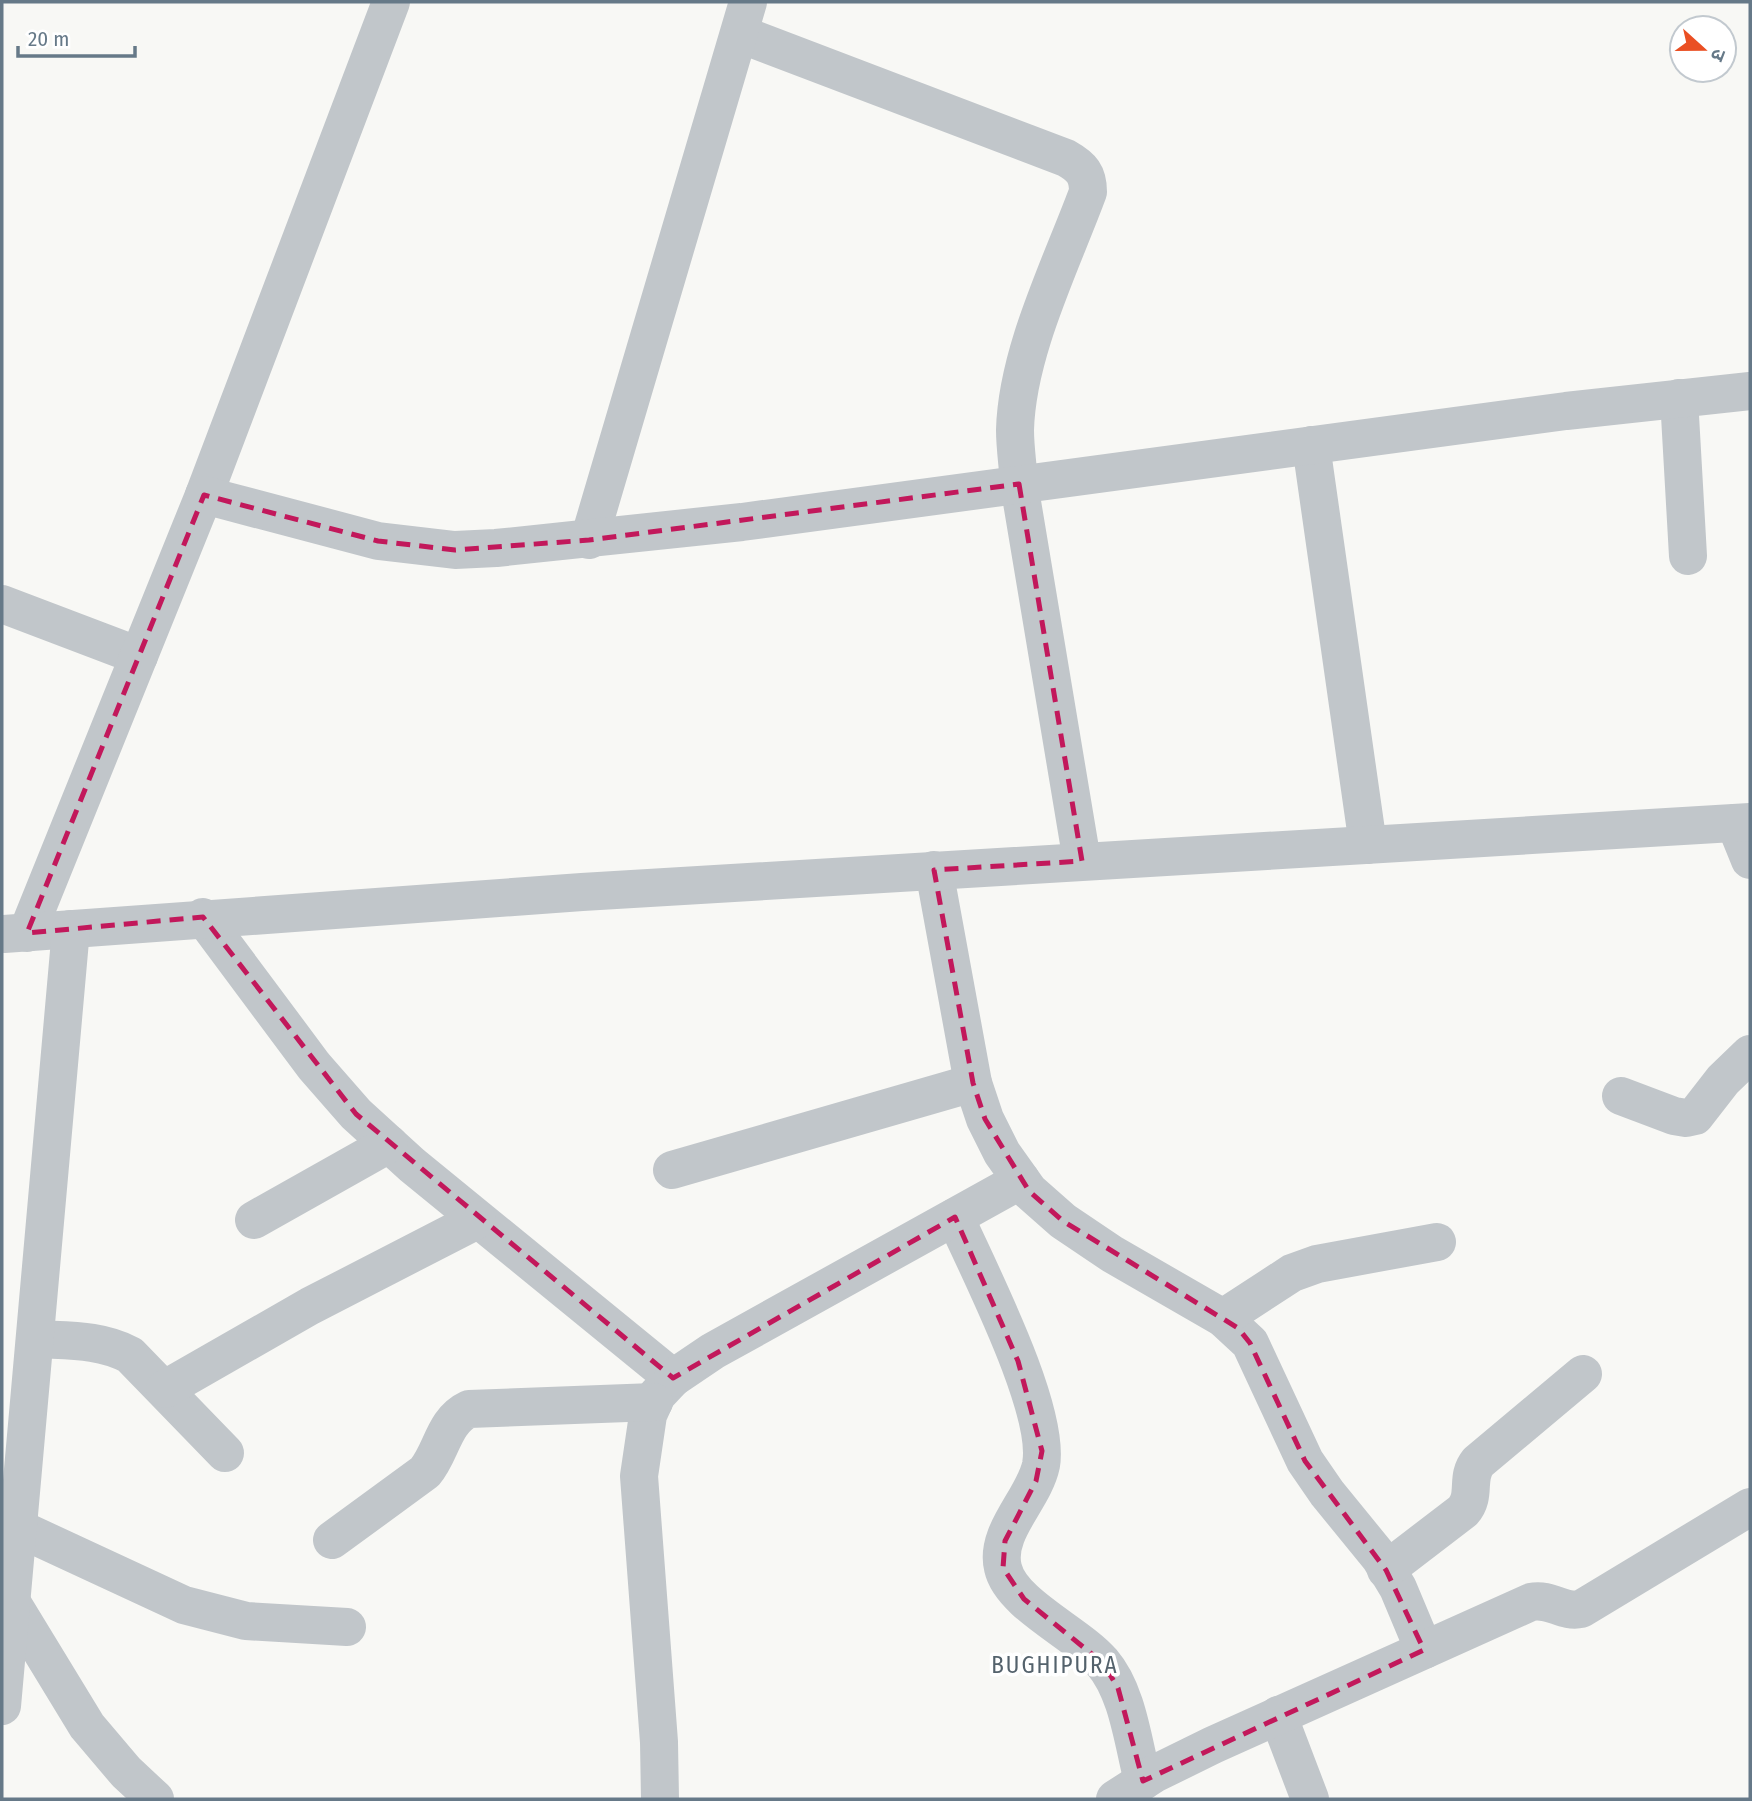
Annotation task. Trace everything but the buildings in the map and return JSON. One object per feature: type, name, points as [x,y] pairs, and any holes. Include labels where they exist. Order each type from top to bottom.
[{"type":"street","points":[[391,2],[204,495],[139,656],[14,933],[203,917],[934,870],[1743,823],[1750,860]]},
{"type":"street","points":[[589,540],[744,18],[1079,165],[1088,178],[1088,192],[1030,349],[1020,390],[1015,430],[1019,484],[1082,862]]},
{"type":"street","points":[[204,495],[378,541],[455,550],[589,540],[1311,445],[1750,391]]},
{"type":"street","points":[[1679,398],[1688,556]]},
{"type":"street","points":[[1311,445],[1368,845]]},
{"type":"street","points":[[2,604],[139,656]]},
{"type":"street","points":[[934,870],[973,1083],[985,1119],[1002,1153],[1029,1191],[1063,1221],[1112,1254],[1223,1318],[1250,1342],[1305,1461],[1386,1570],[1424,1650]]},
{"type":"street","points":[[203,917],[314,1066],[356,1114],[478,1220],[663,1390]]},
{"type":"street","points":[[2,1706],[71,929]]},
{"type":"street","points":[[1621,1097],[1674,1116],[1695,1116],[1723,1080],[1750,1054]]},
{"type":"street","points":[[672,1170],[973,1083]]},
{"type":"street","points":[[254,1220],[389,1144]]},
{"type":"street","points":[[660,1799],[659,1742],[639,1476],[642,1438],[663,1390],[713,1351],[1021,1180]]},
{"type":"street","points":[[955,1217],[1018,1361],[1033,1404],[1042,1451],[1036,1481],[1005,1541],[1003,1568],[1010,1584],[1024,1599],[1082,1642],[1103,1663],[1118,1688],[1129,1790],[1278,1715],[1531,1602],[1542,1600],[1573,1611],[1581,1609],[1750,1507]]},
{"type":"street","points":[[165,1389],[310,1307],[478,1220]]},
{"type":"street","points":[[1223,1318],[1292,1273],[1317,1264],[1437,1242]]},
{"type":"street","points":[[35,1339],[113,1346],[131,1355],[225,1453]]},
{"type":"street","points":[[1386,1570],[1464,1511],[1471,1498],[1470,1475],[1478,1462],[1583,1374]]},
{"type":"street","points":[[332,1540],[425,1472],[434,1462],[450,1422],[469,1409],[663,1390]]},
{"type":"street","points":[[18,1528],[184,1605],[246,1621],[347,1627]]},
{"type":"street","points":[[12,1603],[87,1726],[155,1799]]},
{"type":"street","points":[[1278,1715],[1310,1799]]},
{"type":"highlighted area","points":[[1019,484],[1082,861],[934,870],[973,1083],[985,1119],[1029,1191],[1063,1221],[1238,1328],[1250,1343],[1305,1461],[1386,1570],[1424,1650],[1143,1781],[1118,1688],[1103,1663],[1024,1599],[1003,1568],[1005,1541],[1036,1481],[1042,1451],[1018,1361],[955,1217],[673,1378],[356,1114],[203,917],[27,933],[204,495],[378,541],[455,550],[589,540]]},
{"type":"district","name":"BUGHIPURA","points":[[1055,1665]]}]
